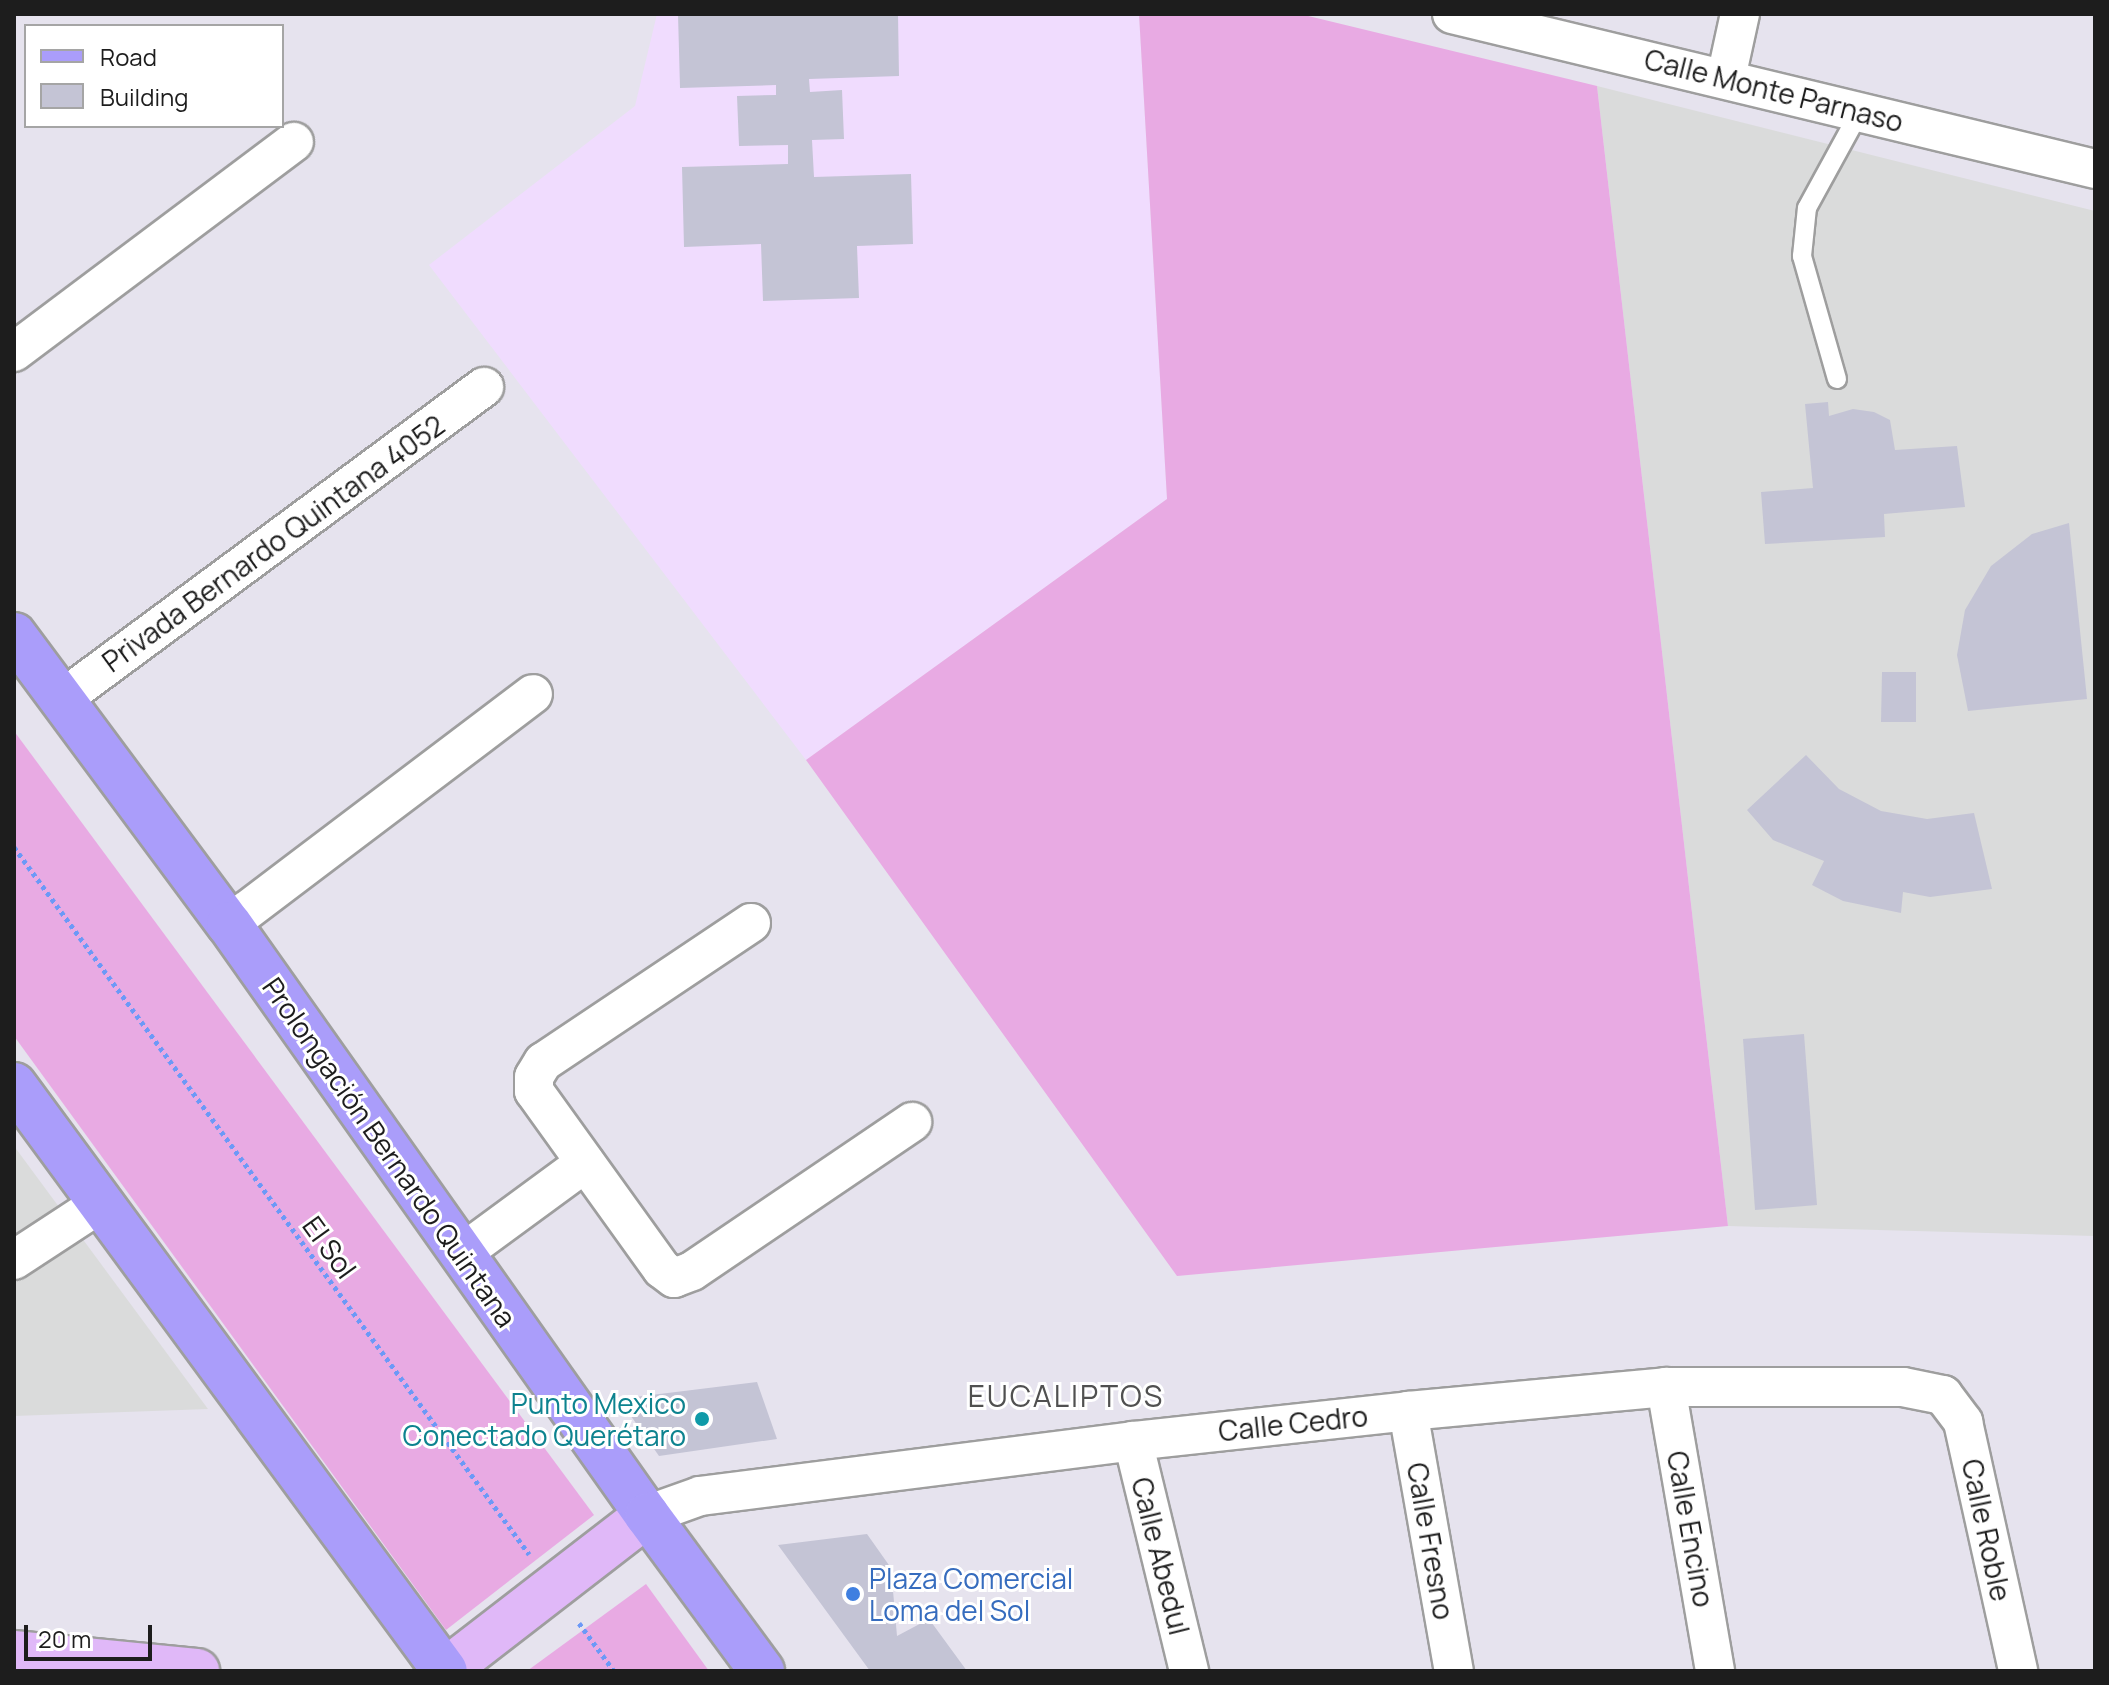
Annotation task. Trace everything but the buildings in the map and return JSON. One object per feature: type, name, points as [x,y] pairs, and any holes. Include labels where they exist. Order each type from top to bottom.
[{"type":"main road","name":"Prolongación Bernardo Quintana","points":[[14,635],[229,924],[647,1515],[762,1671]]},
{"type":"main road","points":[[14,1085],[445,1671]]},
{"type":"street","name":"Calle Monte Parnaso","points":[[1452,14],[2095,169]]},
{"type":"street","points":[[1726,78],[1740,14]]},
{"type":"street","points":[[14,352],[294,142]]},
{"type":"street","name":"Privada Bernardo Quintana 4052","points":[[62,699],[484,387]]},
{"type":"street","points":[[229,924],[533,694]]},
{"type":"street","points":[[751,923],[543,1062],[534,1077],[534,1091],[662,1269],[674,1278],[692,1271],[912,1122]]},
{"type":"street","points":[[461,1254],[585,1163]]},
{"type":"street","points":[[14,1260],[101,1203]]},
{"type":"street","name":"Calle Cedro","points":[[647,1515],[700,1496],[1133,1441],[1666,1387],[1903,1387],[1943,1395]]},
{"type":"street","name":"Calle Encino","points":[[1666,1387],[1715,1671]]},
{"type":"street","name":"Calle Roble","points":[[1943,1395],[1963,1422],[2018,1671]]},
{"type":"street","name":"Calle Fresno","points":[[1408,1411],[1454,1671]]},
{"type":"street","name":"Calle Abedul","points":[[1133,1441],[1189,1671]]},
{"type":"street","points":[[445,1671],[647,1515]]},
{"type":"street","points":[[14,1653],[197,1671]]},
{"type":"lane","points":[[1837,379],[1802,256],[1807,208],[1860,111]]},
{"type":"path","name":"El Sol","points":[[14,847],[614,1671]]},
{"type":"shaded area","points":[[657,14],[1139,14],[1167,499],[806,760],[429,265],[635,106]]},
{"type":"shaded area","points":[[1139,14],[1300,14],[1597,86],[1728,1226],[1177,1276],[806,760],[1167,499]]},
{"type":"shaded area","points":[[1597,86],[2095,211],[2095,1236],[1728,1226]]},
{"type":"shaded area","points":[[14,731],[594,1515],[446,1630],[14,1036]]},
{"type":"shaded area","points":[[14,1146],[208,1409],[14,1416]]},
{"type":"shaded area","points":[[646,1584],[709,1671],[527,1671]]},
{"type":"place","name":"Punto Mexico Conectado Querétaro","points":[[702,1419]]},
{"type":"place","name":"Plaza Comercial Loma del Sol","points":[[853,1594]]},
{"type":"district","name":"EUCALIPTOS","points":[[1066,1396]]}]
